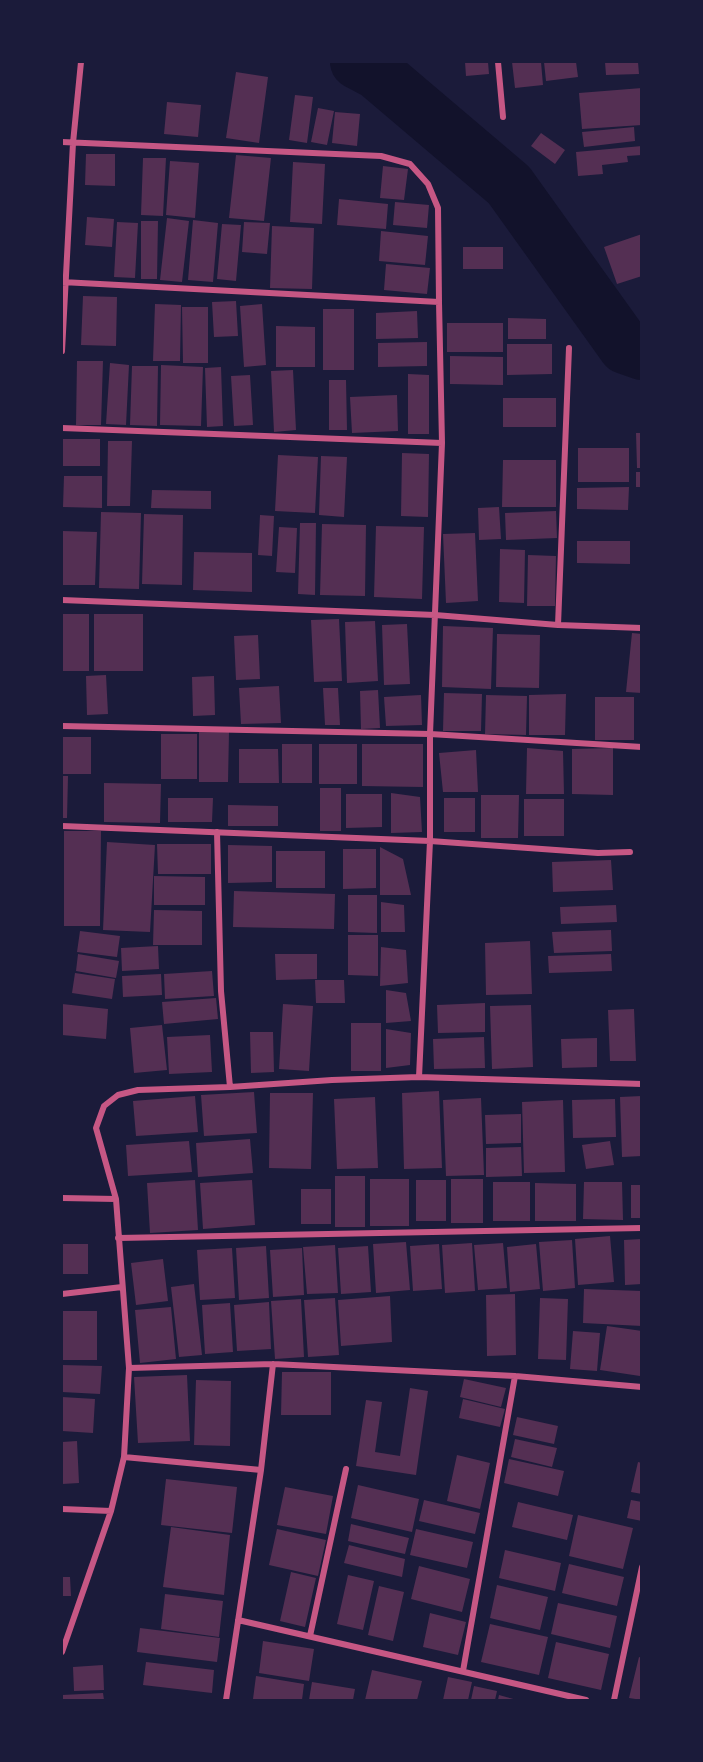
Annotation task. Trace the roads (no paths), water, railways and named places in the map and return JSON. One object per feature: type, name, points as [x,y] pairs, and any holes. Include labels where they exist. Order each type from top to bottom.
[{"type":"street","points":[[62,351],[73,143],[81,62]]},
{"type":"street","points":[[498,62],[503,117]]},
{"type":"street","points":[[62,142],[381,156],[410,164],[428,184],[438,208],[442,443],[430,734],[430,841],[419,1077]]},
{"type":"street","points":[[64,282],[440,302]]},
{"type":"street","points":[[558,625],[569,348]]},
{"type":"street","points":[[62,428],[442,443]]},
{"type":"street","points":[[62,600],[435,615],[558,625],[642,628]]},
{"type":"street","points":[[62,726],[430,734],[642,747]]},
{"type":"street","points":[[62,826],[430,841],[598,853],[630,852]]},
{"type":"street","points":[[217,832],[221,991],[230,1087]]},
{"type":"street","points":[[62,1652],[111,1511],[124,1457],[129,1368],[116,1199],[96,1128],[104,1106],[117,1095],[138,1090],[332,1080],[419,1077],[642,1084]]},
{"type":"street","points":[[62,1198],[116,1199]]},
{"type":"street","points":[[118,1238],[642,1228]]},
{"type":"street","points":[[62,1294],[122,1287]]},
{"type":"street","points":[[129,1368],[273,1364],[515,1376],[642,1387]]},
{"type":"street","points":[[226,1701],[261,1470],[273,1364]]},
{"type":"street","points":[[463,1671],[515,1376]]},
{"type":"street","points":[[124,1457],[261,1470]]},
{"type":"street","points":[[310,1636],[346,1469]]},
{"type":"street","points":[[62,1509],[111,1511]]},
{"type":"street","points":[[614,1701],[642,1567]]},
{"type":"street","points":[[238,1620],[586,1701]]},
{"type":"waterway","points":[[357,62],[376,72],[509,185],[625,347],[642,353]]}]
